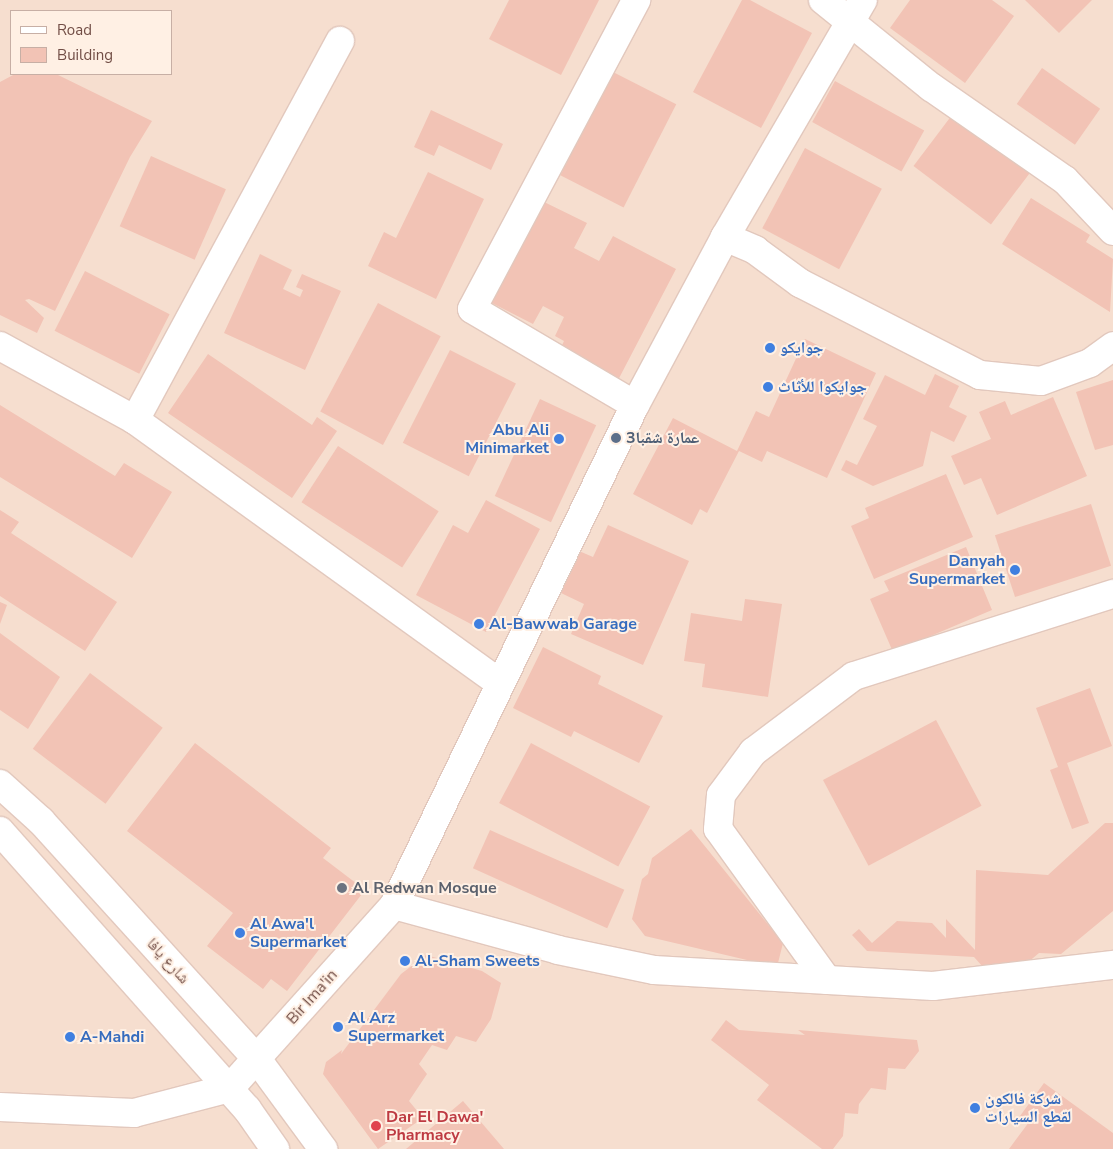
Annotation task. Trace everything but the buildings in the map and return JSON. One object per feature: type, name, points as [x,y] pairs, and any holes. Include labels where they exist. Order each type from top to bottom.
[{"type":"street","points":[[635,405],[472,309],[636,0]]},
{"type":"street","points":[[823,0],[856,9],[931,87],[1064,180],[1113,231]]},
{"type":"street","name":"Bir Ima'in","points":[[230,1088],[394,905],[499,683],[635,405],[725,237],[856,9]]},
{"type":"street","points":[[135,420],[340,41]]},
{"type":"street","points":[[725,237],[756,250],[800,283],[980,374],[1041,381],[1090,363],[1113,346]]},
{"type":"street","points":[[0,346],[135,420],[499,683]]},
{"type":"street","points":[[826,980],[718,829],[721,795],[753,752],[854,676],[1113,594]]},
{"type":"street","name":"شارع يافا","points":[[0,784],[41,821],[257,1059],[323,1149]]},
{"type":"street","points":[[0,831],[230,1088],[275,1149]]},
{"type":"street","points":[[394,905],[558,950],[654,970],[933,986],[1113,965]]},
{"type":"street","points":[[0,1107],[134,1113],[230,1088]]},
{"type":"shaded area","points":[[0,0],[1113,0],[1113,1149],[0,1149]]},
{"type":"place","name":"جوايكو","points":[[770,348]]},
{"type":"place","name":"جوايكوا للأثاث","points":[[768,387]]},
{"type":"place","name":"عمارة شقبا3","points":[[616,438]]},
{"type":"place","name":"Abu Ali Minimarket","points":[[559,439]]},
{"type":"place","name":"Danyah Supermarket","points":[[1015,570]]},
{"type":"place","name":"Al-Bawwab Garage","points":[[479,624]]},
{"type":"place","name":"Al Redwan Mosque","points":[[342,888]]},
{"type":"place","name":"Al Awa'l Supermarket","points":[[240,933]]},
{"type":"place","name":"Al-Sham Sweets","points":[[405,961]]},
{"type":"place","name":"Al Arz Supermarket","points":[[338,1027]]},
{"type":"place","name":"A-Mahdi","points":[[70,1037]]},
{"type":"place","name":"شركة فالكون لقطع السيارات","points":[[975,1108]]},
{"type":"place","name":"Dar El Dawa' Pharmacy","points":[[376,1126]]}]
